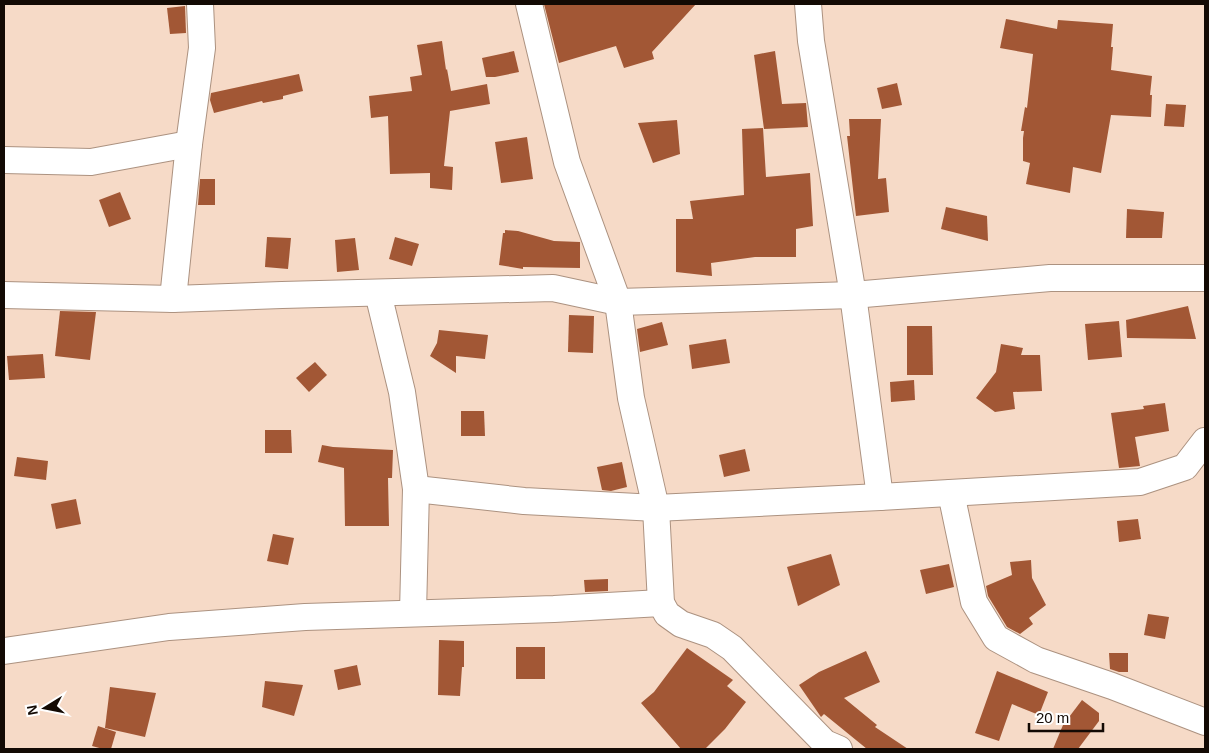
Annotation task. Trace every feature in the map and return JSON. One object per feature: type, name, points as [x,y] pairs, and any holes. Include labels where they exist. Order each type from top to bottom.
[{"type":"street","points":[[174,298],[189,144],[202,48],[200,4]]},
{"type":"street","points":[[529,4],[567,162],[618,302],[631,398],[656,508],[661,602],[667,614],[682,624],[713,635],[732,648],[825,743],[839,749]]},
{"type":"street","points":[[808,4],[810,41],[853,295],[880,497]]},
{"type":"street","points":[[4,160],[91,162],[189,144]]},
{"type":"street","points":[[4,295],[174,298],[553,288],[618,302],[853,295],[1050,278],[1205,278]]},
{"type":"street","points":[[378,293],[402,392],[416,489],[414,613]]},
{"type":"street","points":[[416,489],[524,501],[656,508],[951,494],[1140,482],[1185,468],[1205,441]]},
{"type":"street","points":[[951,494],[974,602],[996,638],[1036,660],[1112,686],[1205,722]]},
{"type":"street","points":[[4,651],[169,627],[305,617],[554,609],[661,602]]},
{"type":"building","points":[[544,4],[696,4],[652,52],[654,59],[624,68],[616,46],[559,63]]},
{"type":"building","points":[[185,6],[186,33],[170,34],[167,8]]},
{"type":"building","points":[[1006,19],[1057,29],[1058,20],[1113,24],[1111,70],[1152,76],[1150,95],[1152,95],[1151,117],[1111,115],[1101,173],[1073,167],[1070,193],[1026,184],[1030,163],[1023,161],[1024,131],[1021,131],[1025,107],[1027,108],[1033,54],[1000,48]]},
{"type":"building","points":[[442,41],[451,91],[487,84],[490,104],[450,111],[444,166],[453,167],[452,190],[430,188],[430,173],[390,174],[388,116],[371,118],[369,96],[412,91],[410,77],[422,75],[417,45]]},
{"type":"building","points":[[514,51],[519,72],[486,77],[482,58]]},
{"type":"building","points":[[775,51],[782,104],[806,103],[808,127],[764,129],[754,55]]},
{"type":"building","points":[[299,74],[303,91],[283,96],[283,99],[263,103],[262,101],[214,113],[210,100],[211,93]]},
{"type":"building","points":[[897,83],[902,105],[882,109],[877,88]]},
{"type":"building","points":[[1166,104],[1186,105],[1184,127],[1164,126]]},
{"type":"building","points":[[849,119],[881,119],[878,179],[886,178],[889,212],[856,216],[847,136],[850,136]]},
{"type":"building","points":[[677,120],[680,154],[653,163],[638,123]]},
{"type":"building","points":[[763,128],[766,177],[810,173],[813,226],[796,229],[796,257],[755,257],[711,263],[712,276],[676,272],[676,219],[693,219],[690,201],[744,195],[742,129]]},
{"type":"building","points":[[527,137],[533,179],[501,183],[495,142]]},
{"type":"building","points":[[200,179],[215,179],[215,205],[198,205]]},
{"type":"building","points":[[120,192],[131,219],[109,227],[99,200]]},
{"type":"building","points":[[946,207],[987,216],[988,241],[941,229]]},
{"type":"building","points":[[1127,209],[1164,212],[1162,238],[1126,238]]},
{"type":"building","points":[[505,230],[518,231],[554,241],[580,242],[580,268],[523,267],[523,269],[499,265]]},
{"type":"building","points":[[267,237],[291,238],[288,269],[265,267]]},
{"type":"building","points":[[395,237],[419,244],[412,266],[389,259]]},
{"type":"building","points":[[355,238],[359,270],[337,272],[335,240]]},
{"type":"building","points":[[1188,306],[1196,339],[1127,338],[1126,320]]},
{"type":"building","points":[[60,311],[96,312],[90,360],[55,356]]},
{"type":"building","points":[[569,315],[594,316],[593,353],[568,352]]},
{"type":"building","points":[[1119,321],[1122,357],[1088,360],[1085,324]]},
{"type":"building","points":[[662,322],[668,345],[640,352],[637,329]]},
{"type":"building","points":[[907,326],[932,326],[933,375],[907,375]]},
{"type":"building","points":[[439,330],[488,335],[485,359],[456,356],[456,373],[430,356],[437,343]]},
{"type":"building","points":[[726,339],[730,363],[692,369],[689,345]]},
{"type":"building","points":[[1001,344],[1023,348],[1021,355],[1040,355],[1042,391],[1013,392],[1015,409],[995,412],[976,398],[996,372]]},
{"type":"building","points":[[43,354],[45,378],[9,380],[7,356]]},
{"type":"building","points":[[315,362],[327,375],[309,392],[296,378]]},
{"type":"building","points":[[914,380],[915,400],[891,402],[890,382]]},
{"type":"building","points":[[1165,403],[1169,431],[1135,437],[1140,466],[1119,468],[1111,413],[1144,409],[1143,406]]},
{"type":"building","points":[[461,411],[484,411],[485,436],[461,436]]},
{"type":"building","points":[[265,430],[291,430],[292,453],[265,453]]},
{"type":"building","points":[[322,445],[393,450],[392,478],[388,478],[389,526],[345,526],[344,468],[318,462]]},
{"type":"building","points":[[745,449],[750,471],[724,477],[719,455]]},
{"type":"building","points":[[17,457],[48,461],[46,480],[14,476]]},
{"type":"building","points":[[622,462],[627,487],[611,491],[602,490],[597,467]]},
{"type":"building","points":[[76,499],[81,524],[56,529],[51,504]]},
{"type":"building","points":[[1138,519],[1141,539],[1119,542],[1117,521]]},
{"type":"building","points":[[273,534],[294,538],[288,565],[267,561]]},
{"type":"building","points":[[831,554],[840,585],[798,606],[787,567]]},
{"type":"building","points":[[1031,560],[1032,578],[1046,605],[1029,618],[1033,624],[1020,634],[1007,627],[988,596],[986,586],[1012,575],[1010,562]]},
{"type":"building","points":[[949,564],[954,587],[926,594],[920,570]]},
{"type":"building","points":[[608,579],[608,591],[585,592],[584,580]]},
{"type":"building","points":[[1148,614],[1169,617],[1165,639],[1144,635]]},
{"type":"building","points":[[439,640],[464,641],[464,667],[462,667],[460,696],[438,695]]},
{"type":"building","points":[[516,647],[545,647],[545,679],[516,679]]},
{"type":"building","points":[[687,648],[733,680],[727,686],[746,702],[725,729],[705,749],[681,749],[641,703],[654,692]]},
{"type":"building","points":[[866,651],[880,682],[844,698],[877,725],[875,727],[908,749],[867,749],[824,714],[821,717],[799,685],[819,672]]},
{"type":"building","points":[[1109,653],[1128,653],[1128,672],[1110,669]]},
{"type":"building","points":[[357,665],[361,685],[338,690],[334,670]]},
{"type":"building","points":[[997,671],[1048,692],[1039,715],[1012,704],[999,741],[975,733]]},
{"type":"building","points":[[265,681],[303,685],[294,716],[262,707]]},
{"type":"building","points":[[110,687],[156,693],[145,737],[105,728]]},
{"type":"building","points":[[1082,700],[1099,713],[1099,721],[1078,749],[1053,749],[1063,725]]},
{"type":"building","points":[[98,726],[116,732],[111,749],[92,746]]}]
